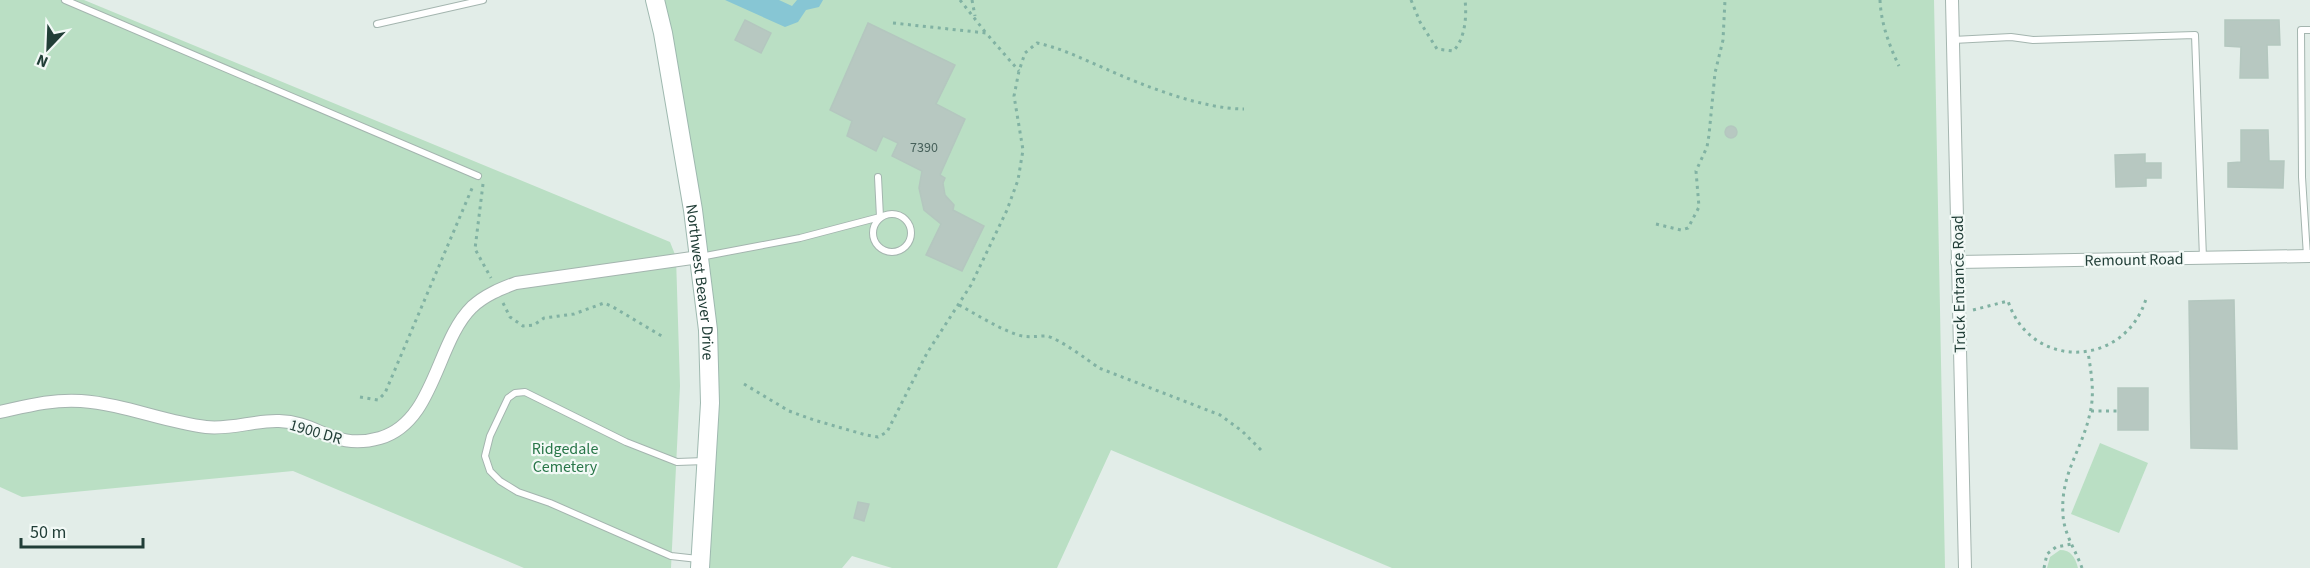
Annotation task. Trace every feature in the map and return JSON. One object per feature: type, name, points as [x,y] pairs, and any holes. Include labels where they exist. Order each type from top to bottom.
[{"type":"main road","name":"Northwest Beaver Drive","points":[[655,0],[663,33],[699,257],[708,330],[710,403],[700,564]]},
{"type":"street","name":"Truck Entrance Road","points":[[1952,0],[1965,568]]},
{"type":"street","name":"Remount Road","points":[[1958,262],[2308,256]]},
{"type":"street","name":"1900 DR","points":[[0,412],[49,402],[81,401],[116,406],[206,427],[231,427],[279,421],[301,425],[340,441],[362,442],[383,437],[405,423],[420,405],[456,327],[472,307],[491,292],[516,283],[699,257]]},
{"type":"lane","points":[[65,0],[478,176]]},
{"type":"lane","points":[[377,24],[483,0]]},
{"type":"lane","points":[[2308,256],[2302,177],[2301,30],[2310,30]]},
{"type":"lane","points":[[1953,40],[2011,37],[2032,40],[2195,35],[2203,258]]},
{"type":"lane","points":[[699,257],[800,238],[880,218],[888,214],[897,214],[908,221],[912,232],[910,241],[904,248],[892,252],[884,250],[877,245],[874,237],[874,228],[880,218],[878,177]]},
{"type":"lane","points":[[700,564],[671,556],[550,503],[518,492],[500,481],[490,471],[485,456],[490,436],[508,398],[515,393],[525,392],[626,442],[677,462],[706,461]]},
{"type":"path","points":[[960,0],[1019,71]]},
{"type":"path","points":[[972,0],[975,18]]},
{"type":"path","points":[[1411,0],[1420,22],[1437,49],[1453,51],[1458,46],[1464,28],[1467,13],[1465,0]]},
{"type":"path","points":[[1656,224],[1681,231],[1688,228],[1699,207],[1696,171],[1707,147],[1715,73],[1723,40],[1725,0]]},
{"type":"path","points":[[1880,0],[1890,48],[1899,66]]},
{"type":"path","points":[[893,24],[986,33]]},
{"type":"path","points":[[744,384],[789,411],[866,435],[878,437],[887,432],[927,353],[971,285],[1007,210],[1018,180],[1023,150],[1014,96],[1025,53],[1037,44],[1054,47],[1124,77],[1199,102],[1230,109],[1244,109]]},
{"type":"path","points":[[360,397],[378,400],[385,393],[478,176]]},
{"type":"path","points":[[1973,310],[2008,301],[2019,323],[2040,343],[2066,351],[2088,352],[2113,344],[2121,338],[2139,318],[2146,299]]},
{"type":"path","points":[[959,305],[1002,329],[1022,336],[1035,338],[1047,336],[1099,368],[1220,415],[1242,431],[1262,451]]},
{"type":"path","points":[[2082,568],[2063,518],[2064,485],[2091,411],[2092,375],[2088,352]]},
{"type":"path","points":[[2091,411],[2118,411]]},
{"type":"path","points":[[2044,568],[2047,554],[2056,547],[2072,543]]},
{"type":"green space","name":"Ridgedale Cemetery","points":[[0,0],[84,0],[670,242],[676,257],[680,386],[671,568],[524,568],[293,471],[22,497],[0,487]]},
{"type":"green space","points":[[662,0],[1934,0],[1945,568],[1392,568],[1111,450],[1057,568],[892,568],[852,556],[842,568],[706,568],[717,404]]},
{"type":"green space","points":[[2100,443],[2148,463],[2119,533],[2071,514]]},
{"type":"green space","points":[[2060,550],[2072,555],[2078,568],[2047,568],[2050,557]]},
{"type":"water","points":[[725,0],[779,0],[792,6],[797,0],[823,0],[819,7],[806,10],[798,22],[785,27]]},
{"type":"building","points":[[745,20],[771,33],[761,53],[735,40]]},
{"type":"building","points":[[2225,20],[2279,20],[2280,45],[2267,45],[2268,78],[2240,78],[2241,47],[2225,46]]},
{"type":"building","points":[[868,23],[955,65],[936,104],[965,119],[940,175],[945,178],[943,183],[945,195],[954,205],[953,210],[984,226],[962,271],[926,255],[941,224],[924,210],[919,188],[922,171],[892,156],[898,143],[883,136],[876,151],[847,136],[852,121],[830,110]]},
{"type":"building","points":[[1733,126],[1737,132],[1733,138],[1729,138],[1725,130]]},
{"type":"building","points":[[2241,130],[2268,130],[2269,161],[2284,161],[2283,188],[2228,187],[2228,163],[2241,162]]},
{"type":"building","points":[[2145,154],[2145,163],[2161,163],[2161,178],[2146,178],[2146,186],[2116,187],[2115,155]]},
{"type":"building","points":[[2234,300],[2237,449],[2191,448],[2189,301]]},
{"type":"building","points":[[2118,388],[2148,388],[2148,430],[2118,430]]},
{"type":"building","points":[[858,502],[869,504],[864,521],[854,518]]}]
